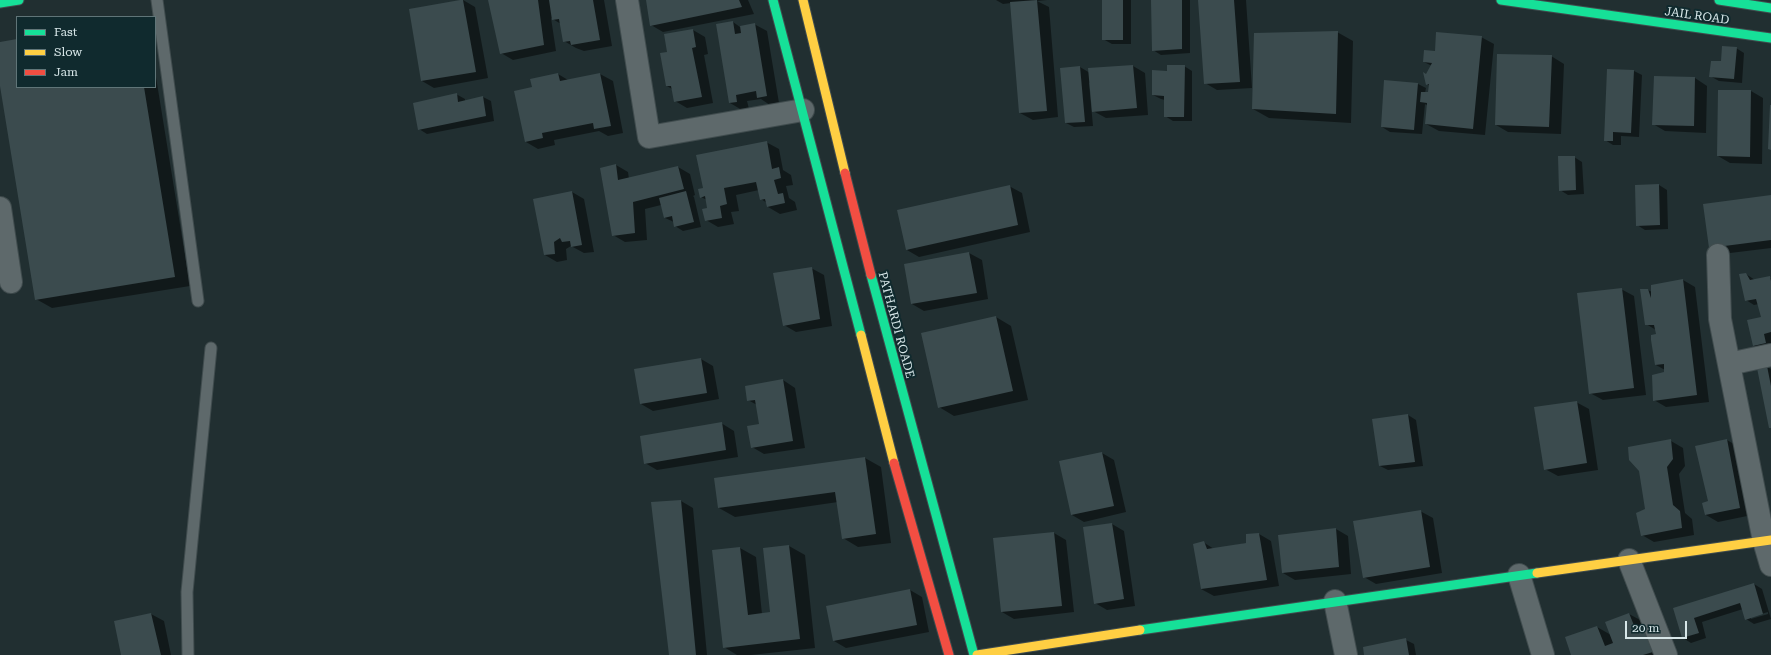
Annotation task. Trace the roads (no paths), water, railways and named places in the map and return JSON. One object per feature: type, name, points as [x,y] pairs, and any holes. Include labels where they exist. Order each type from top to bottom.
[{"type":"street","points":[[0,3],[19,0]]},
{"type":"street","points":[[626,0],[649,137],[803,110]]},
{"type":"street","points":[[773,0],[803,110],[900,486],[949,655]]},
{"type":"street","name":"PATHARDI ROADE","points":[[803,0],[868,265],[976,655]]},
{"type":"street","name":"JAIL ROAD","points":[[1501,0],[1543,3],[1745,31],[1771,38]]},
{"type":"street","points":[[1719,0],[1750,9],[1771,8]]},
{"type":"street","points":[[0,208],[11,282]]},
{"type":"street","points":[[1718,255],[1720,319],[1771,565]]},
{"type":"street","points":[[1729,364],[1771,355]]},
{"type":"street","points":[[976,655],[1335,601],[1767,541]]},
{"type":"street","points":[[1629,560],[1666,655]]},
{"type":"street","points":[[1518,575],[1543,655]]},
{"type":"street","points":[[1335,601],[1346,655]]},
{"type":"lane","points":[[157,0],[198,301]]},
{"type":"lane","points":[[188,655],[187,592],[211,348]]}]
